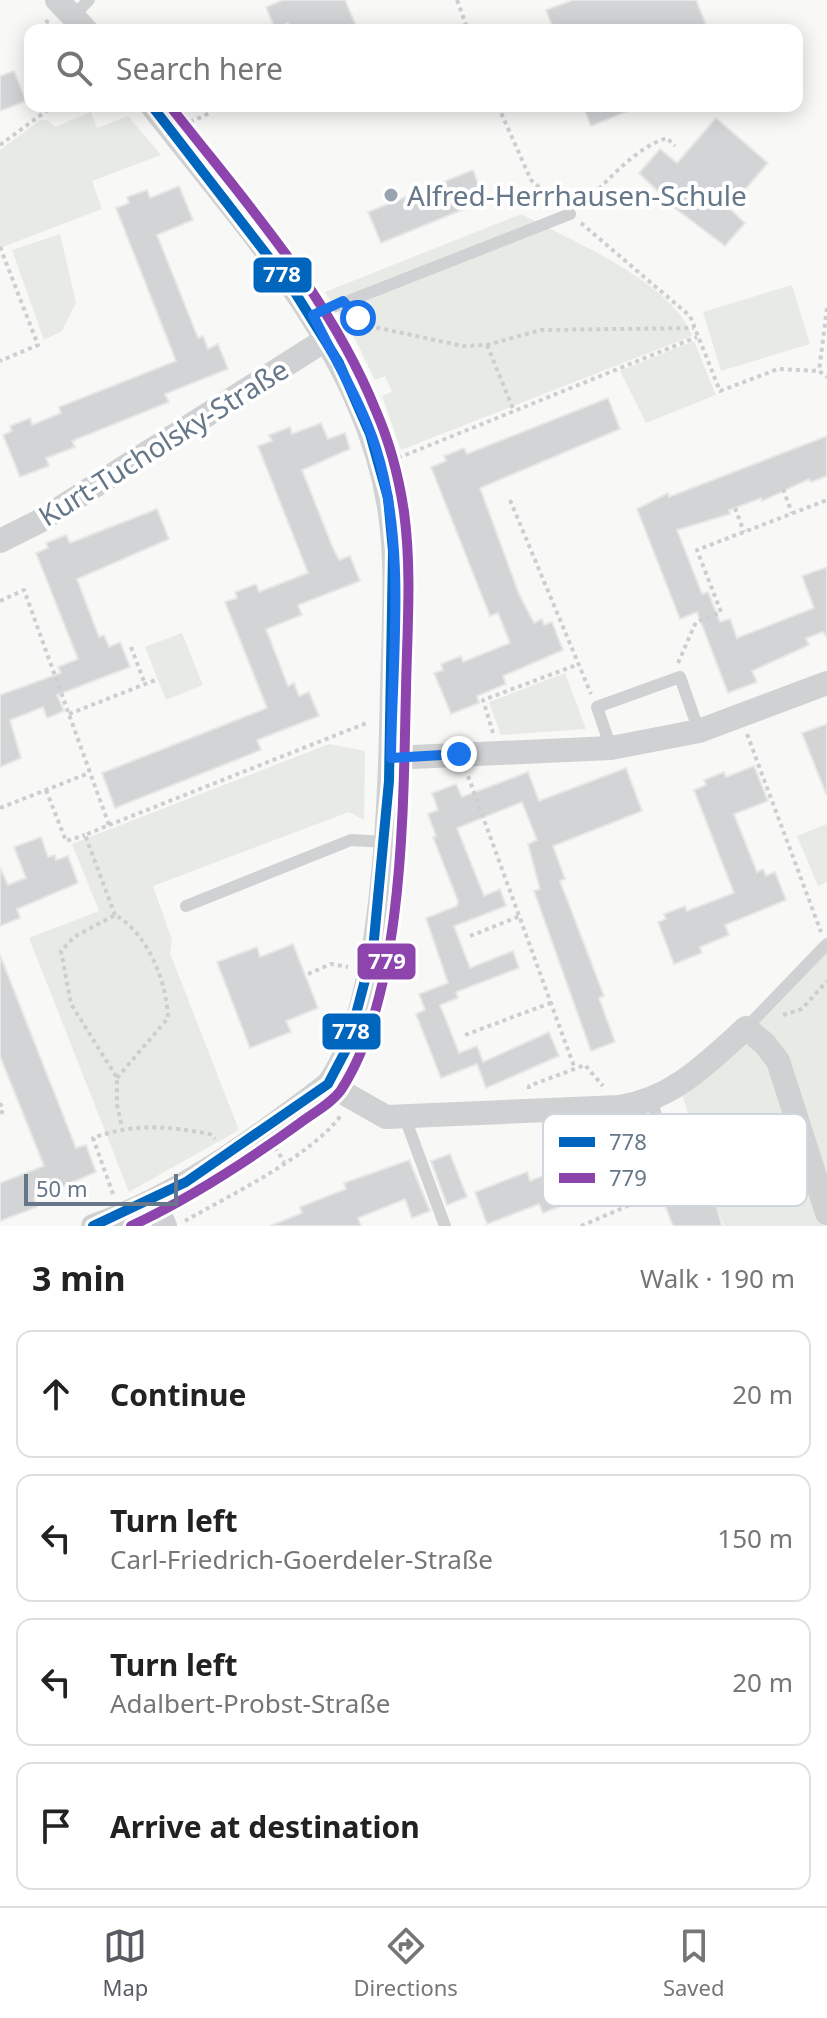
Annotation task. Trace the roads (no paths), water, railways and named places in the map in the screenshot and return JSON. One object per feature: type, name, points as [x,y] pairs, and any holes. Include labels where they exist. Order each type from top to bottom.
[{"type":"street","points":[[93,1226],[154,1201],[227,1156],[328,1084],[352,1034],[367,970],[385,842],[391,758],[392,531],[380,464],[357,400],[313,315],[157,112]]},
{"type":"street","name":"Kurt-Tucholsky-Straße","points":[[0,541],[64,506],[325,340]]},
{"type":"street","points":[[391,758],[611,748],[699,731],[827,683]]},
{"type":"street","points":[[328,1084],[386,1117],[619,1107],[651,1100],[675,1089],[746,1028],[778,1061],[795,1114]]},
{"type":"street","points":[[807,1151],[827,1213]]},
{"type":"street","points":[[154,1201],[165,1226]]},
{"type":"lane","points":[[313,315],[570,214]]},
{"type":"lane","points":[[611,748],[597,707],[680,677],[699,731]]},
{"type":"lane","points":[[186,906],[351,840],[385,842]]},
{"type":"lane","points":[[746,1028],[827,945]]},
{"type":"lane","points":[[651,1100],[656,1114]]},
{"type":"lane","points":[[405,1118],[445,1226]]},
{"type":"place","name":"Alfred-Herrhausen-Schule","points":[[391,195]]}]
